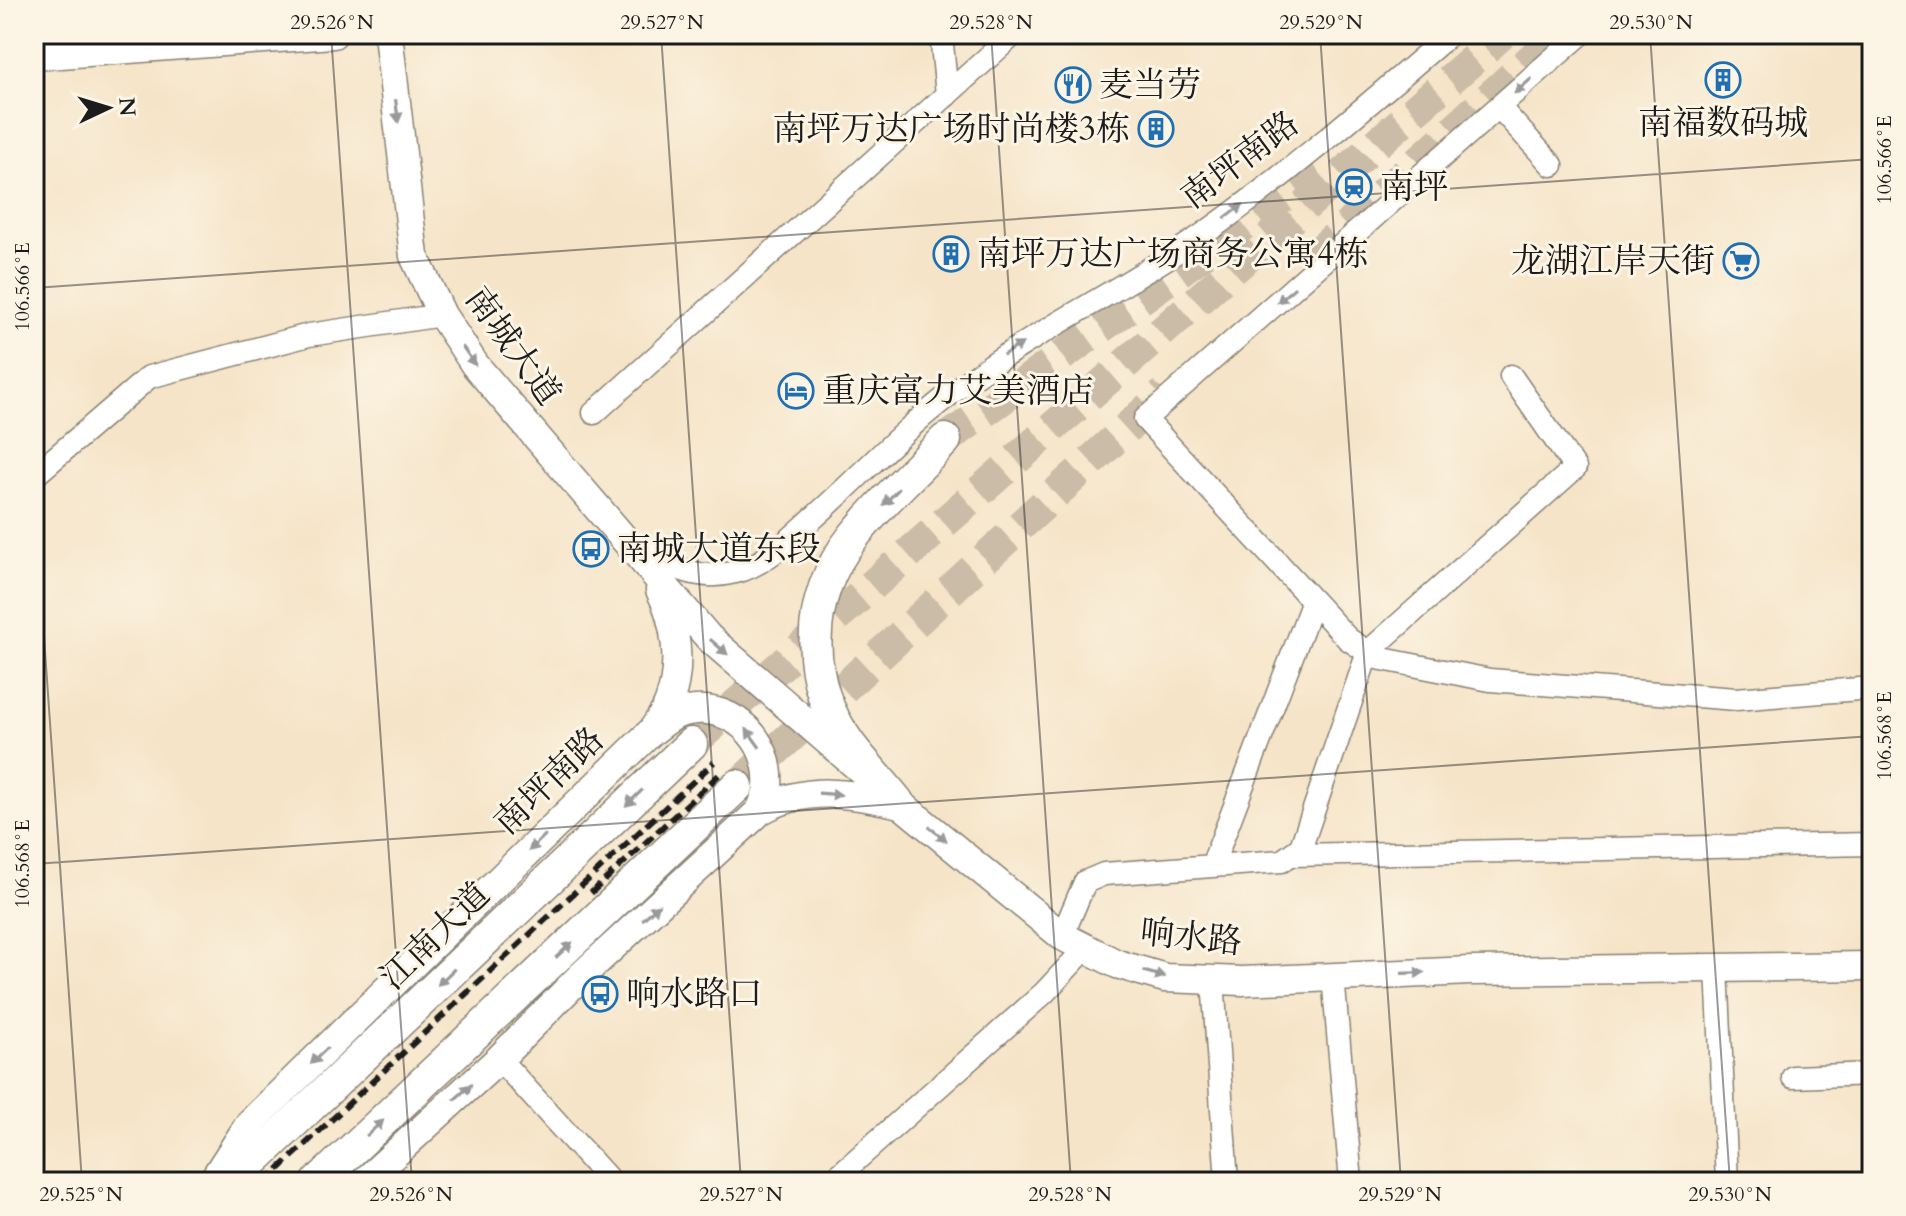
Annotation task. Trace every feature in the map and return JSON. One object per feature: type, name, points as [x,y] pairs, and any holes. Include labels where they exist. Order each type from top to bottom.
[{"type":"highway","points":[[900,803],[849,744],[830,709],[815,664],[815,623],[826,580],[852,537],[945,440]]},
{"type":"highway","name":"江南大道","points":[[231,1182],[691,744]]},
{"type":"highway","points":[[318,1182],[737,786]]},
{"type":"main road","points":[[34,56],[333,34]]},
{"type":"main road","name":"南城大道","points":[[388,34],[414,256],[442,315],[475,365],[649,568]]},
{"type":"main road","name":"响水路","points":[[649,568],[709,638],[900,803],[1074,942],[1117,964],[1165,978],[1213,980],[1471,971],[1872,966]]},
{"type":"main road","name":"南坪南路","points":[[212,1182],[250,1123],[653,730],[669,703],[677,667],[668,605],[649,568]]},
{"type":"main road","points":[[653,730],[678,714],[701,710],[726,715],[749,729],[760,745],[767,769],[768,789],[760,811]]},
{"type":"main road","points":[[364,1182],[499,1059],[581,976],[760,811],[780,799],[817,792],[900,803]]},
{"type":"street","points":[[941,34],[947,95]]},
{"type":"street","points":[[594,413],[1014,34]]},
{"type":"street","name":"南坪南路","points":[[625,540],[688,573],[709,576],[736,572],[760,561],[797,533],[918,419],[950,394],[996,359],[1204,233],[1333,136],[1450,34]]},
{"type":"street","points":[[1581,34],[1145,419],[1348,639],[1377,658],[1490,680],[1736,699],[1872,688]]},
{"type":"street","points":[[1499,107],[1552,165]]},
{"type":"street","points":[[34,476],[149,377],[309,335],[442,315]]},
{"type":"street","points":[[841,1182],[837,1177],[1044,993],[1074,942],[1085,882],[1104,874],[1282,861],[1301,847],[1368,652],[1575,468],[1511,376]]},
{"type":"street","points":[[1212,866],[1313,601]]},
{"type":"street","points":[[1291,855],[1872,844]]},
{"type":"street","points":[[1717,968],[1727,1182]]},
{"type":"street","points":[[1333,976],[1351,1182]]},
{"type":"street","points":[[1213,980],[1227,1182]]},
{"type":"street","points":[[499,1059],[611,1182]]},
{"type":"street","points":[[1793,1077],[1872,1074]]},
{"type":"tunnel","points":[[691,744],[1502,34]]},
{"type":"tunnel","points":[[1311,259],[1559,34]]},
{"type":"tunnel","points":[[945,440],[1318,171]]},
{"type":"tunnel","points":[[737,786],[1165,393]]},
{"type":"railway","points":[[265,1182],[714,762]]},
{"type":"railway","points":[[591,893],[723,771]]},
{"type":"place","name":"南福数码城","points":[[1723,80]]},
{"type":"place","name":"麦当劳","points":[[1073,85]]},
{"type":"place","name":"南坪万达广场时尚楼3栋","points":[[1156,129]]},
{"type":"place","name":"南坪","points":[[1354,187]]},
{"type":"place","name":"南坪万达广场商务公寓4栋","points":[[951,254]]},
{"type":"place","name":"龙湖江岸天街","points":[[1741,261]]},
{"type":"place","name":"重庆富力艾美酒店","points":[[796,391]]},
{"type":"place","name":"南城大道东段","points":[[591,549]]},
{"type":"place","name":"响水路口","points":[[600,994]]}]
